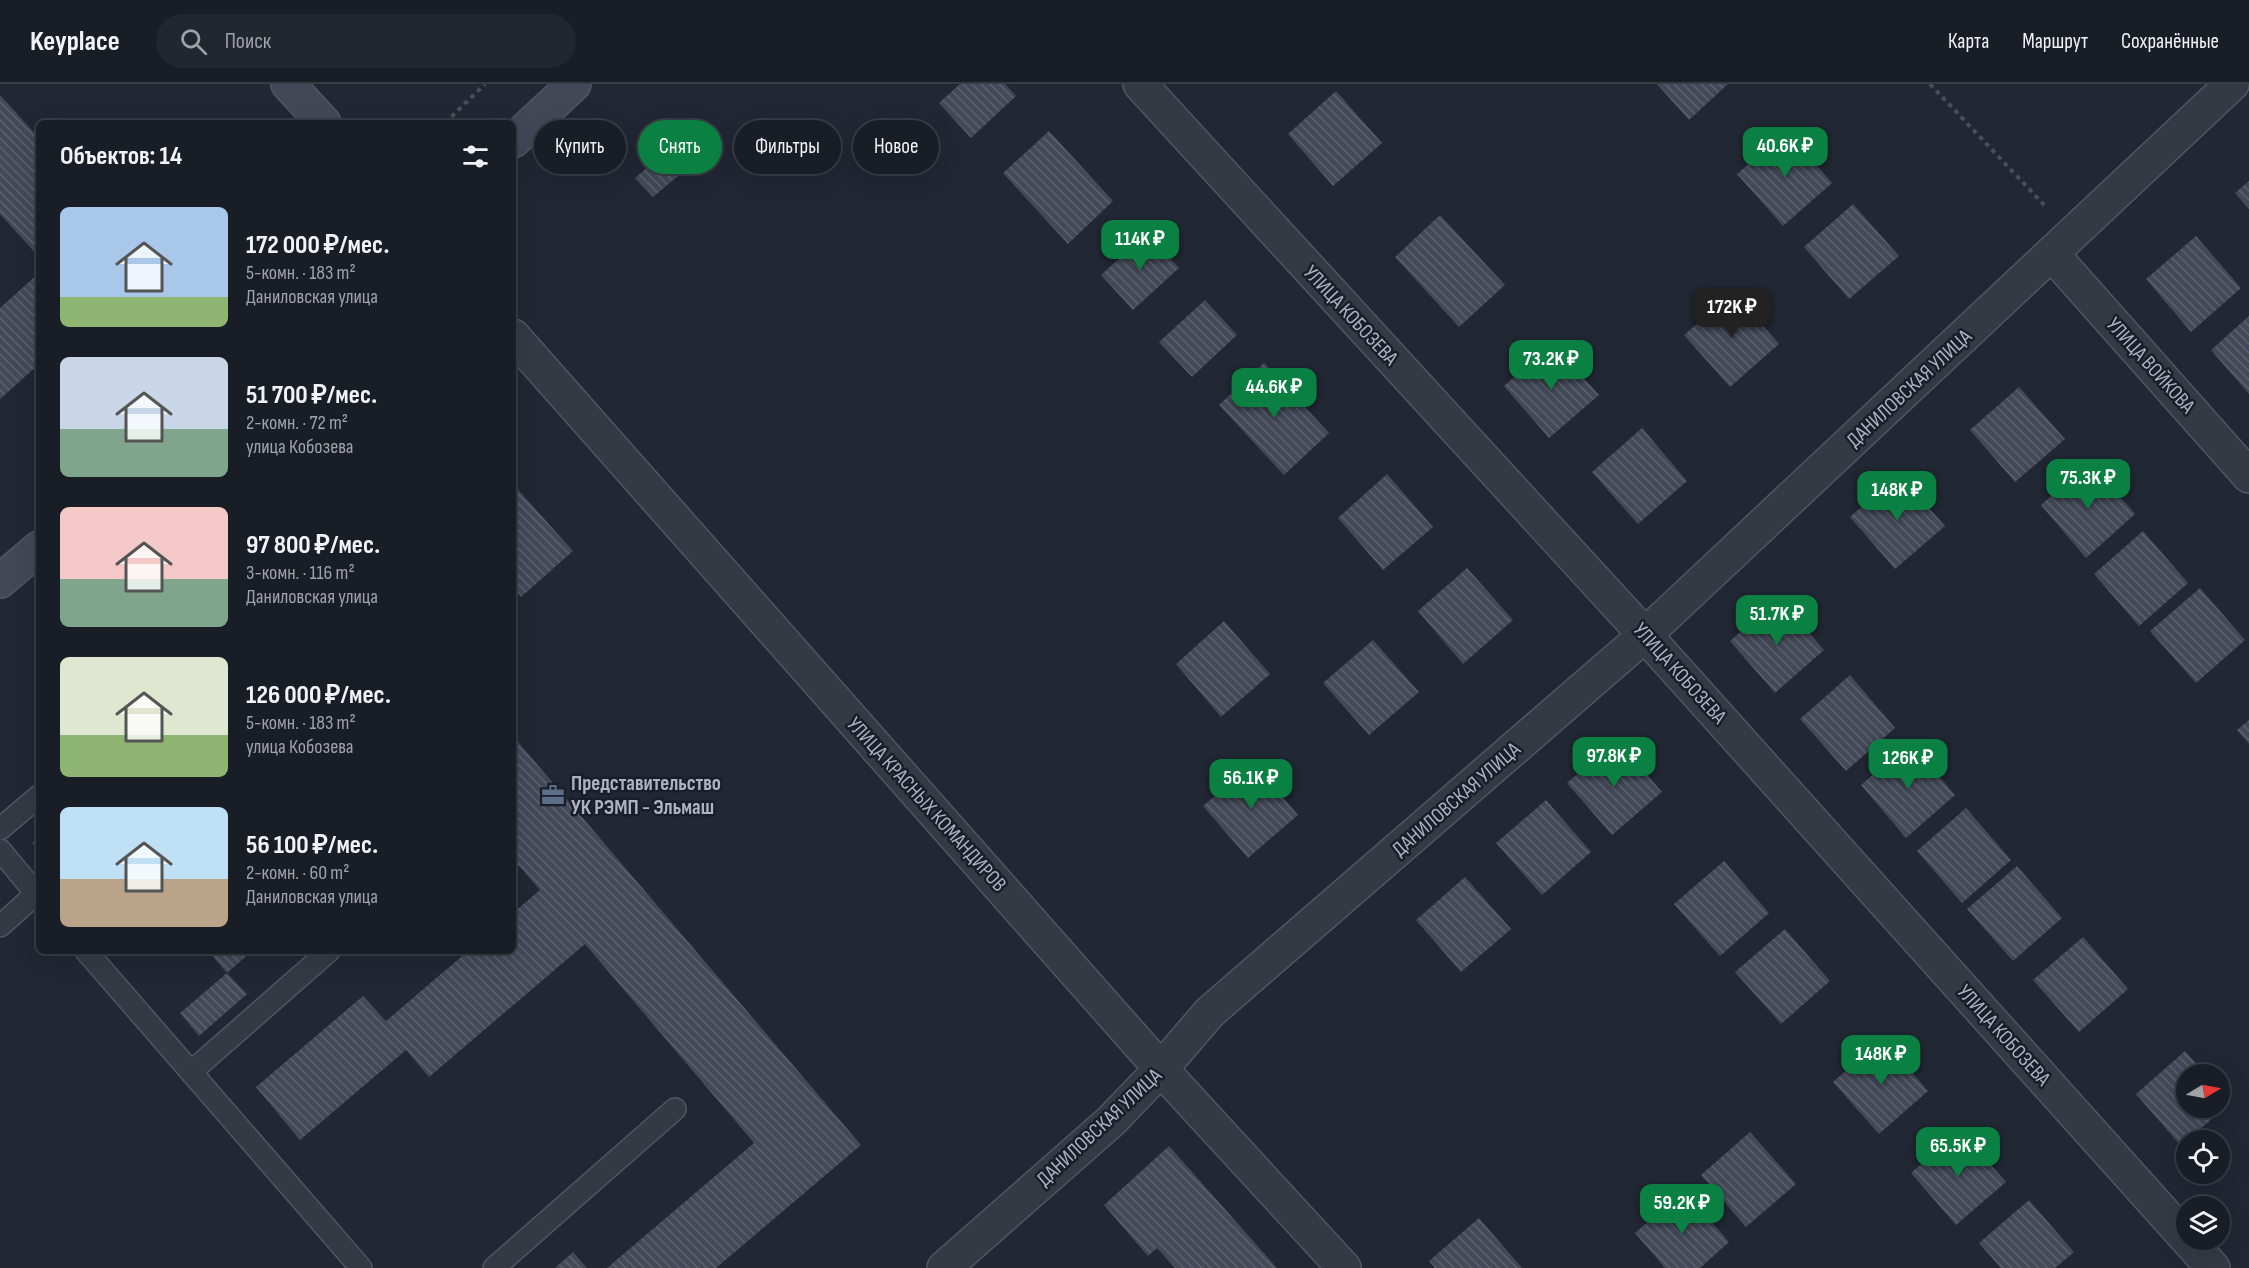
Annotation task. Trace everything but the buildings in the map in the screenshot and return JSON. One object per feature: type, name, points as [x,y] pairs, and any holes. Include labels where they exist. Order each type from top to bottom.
[{"type":"main road","points":[[288,84],[321,120]]},
{"type":"main road","points":[[516,138],[574,84]]},
{"type":"main road","points":[[0,581],[36,551]]},
{"type":"street","name":"УЛИЦА КОБОЗЕВА","points":[[1140,84],[1646,635],[2213,1268]]},
{"type":"street","name":"ДАНИЛОВСКАЯ УЛИЦА","points":[[944,1268],[1111,1121],[1161,1069],[1210,1012],[1646,635],[2232,84]]},
{"type":"street","name":"УЛИЦА ВОЙКОВА","points":[[2062,244],[2249,476]]},
{"type":"street","name":"УЛИЦА КРАСНЫХ КОМАНДИРОВ","points":[[516,339],[1161,1069],[1344,1268]]},
{"type":"lane","points":[[0,830],[36,799]]},
{"type":"lane","points":[[0,850],[36,894]]},
{"type":"lane","points":[[0,926],[36,898]]},
{"type":"lane","points":[[89,954],[361,1268]]},
{"type":"lane","points":[[191,1072],[326,954]]},
{"type":"lane","points":[[494,1268],[675,1109]]},
{"type":"path","points":[[448,120],[485,84]]},
{"type":"path","points":[[1930,84],[2062,244]]},
{"type":"place","name":"Представительство УК РЭМП - Эльмаш","points":[[553,795]]}]
